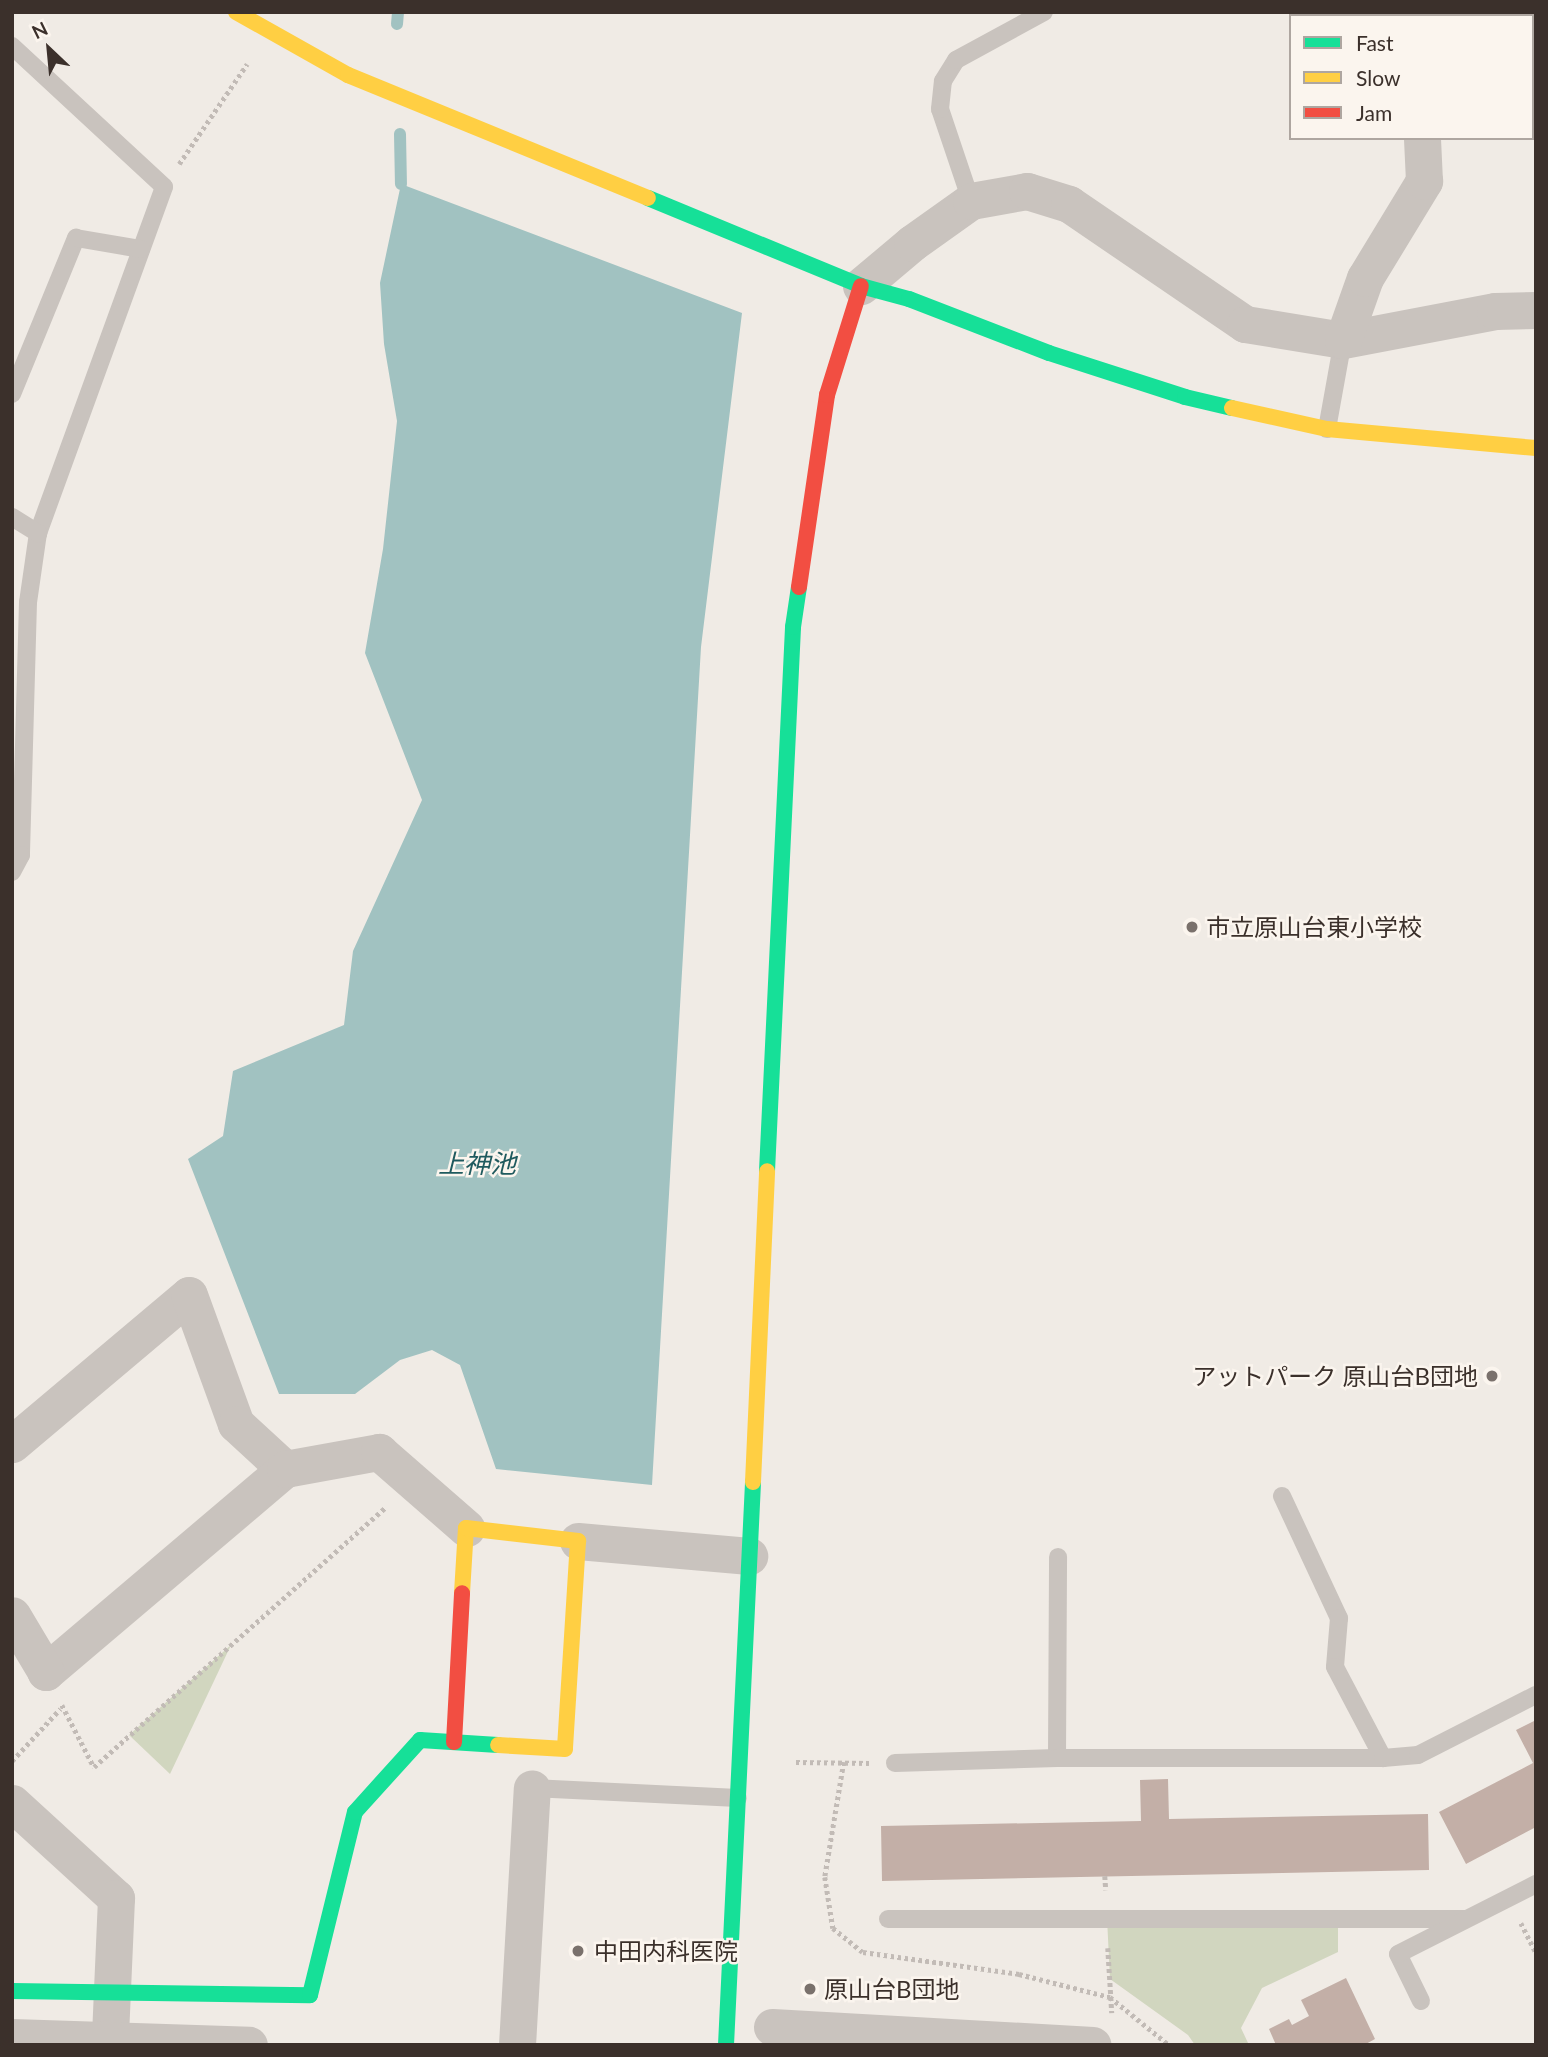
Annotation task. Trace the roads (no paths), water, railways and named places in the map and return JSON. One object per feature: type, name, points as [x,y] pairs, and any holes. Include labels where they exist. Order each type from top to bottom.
[{"type":"street","points":[[236,12],[348,75],[861,286],[909,299],[1049,353],[1185,397],[1327,429],[1536,448]]},
{"type":"street","points":[[1343,340],[1365,278],[1424,181],[1422,140]]},
{"type":"street","points":[[726,2045],[793,627],[827,395],[861,286],[912,243],[971,201],[1027,191],[1069,204],[1245,324],[1343,340],[1495,311],[1536,310]]},
{"type":"street","points":[[12,1444],[189,1295],[236,1424],[285,1469]]},
{"type":"street","points":[[12,1615],[46,1672],[285,1469],[380,1452],[466,1528],[749,1556]]},
{"type":"street","points":[[454,1742],[466,1528]]},
{"type":"street","points":[[12,1991],[111,1995],[310,1996],[355,1812],[420,1740],[565,1749],[578,1541]]},
{"type":"street","points":[[517,2045],[532,1788]]},
{"type":"street","points":[[12,1803],[116,1898],[110,2038]]},
{"type":"street","points":[[772,2026],[1102,2033]]},
{"type":"street","points":[[12,2037],[110,2038],[249,2045]]},
{"type":"lane","points":[[971,201],[940,109],[943,81],[956,60],[1044,12]]},
{"type":"lane","points":[[12,46],[164,187],[38,533],[20,603],[21,855],[12,872]]},
{"type":"lane","points":[[12,394],[76,238],[141,249]]},
{"type":"lane","points":[[1327,429],[1343,340]]},
{"type":"lane","points":[[12,517],[38,533]]},
{"type":"lane","points":[[1282,1496],[1339,1618],[1335,1667],[1383,1758]]},
{"type":"lane","points":[[1057,1758],[1058,1558]]},
{"type":"lane","points":[[895,1763],[1057,1758],[1383,1758],[1418,1755],[1536,1695]]},
{"type":"lane","points":[[532,1788],[738,1798]]},
{"type":"lane","points":[[1421,2001],[1398,1954],[1536,1884]]},
{"type":"lane","points":[[888,1919],[1465,1919]]},
{"type":"water","name":"上神池","points":[[401,184],[742,313],[701,647],[652,1485],[496,1469],[460,1365],[432,1350],[400,1360],[355,1394],[279,1394],[188,1159],[223,1136],[233,1071],[344,1025],[353,951],[422,800],[365,653],[383,549],[397,421],[384,344],[380,283]]},
{"type":"waterway","points":[[397,24],[398,12]]},
{"type":"waterway","points":[[400,134],[401,184]]},
{"type":"place","name":"市立原山台東小学校","points":[[1192,927]]},
{"type":"place","name":"アットパーク 原山台B団地","points":[[1492,1376]]},
{"type":"place","name":"中田内科医院","points":[[578,1951]]},
{"type":"place","name":"原山台B団地","points":[[810,1989]]}]
